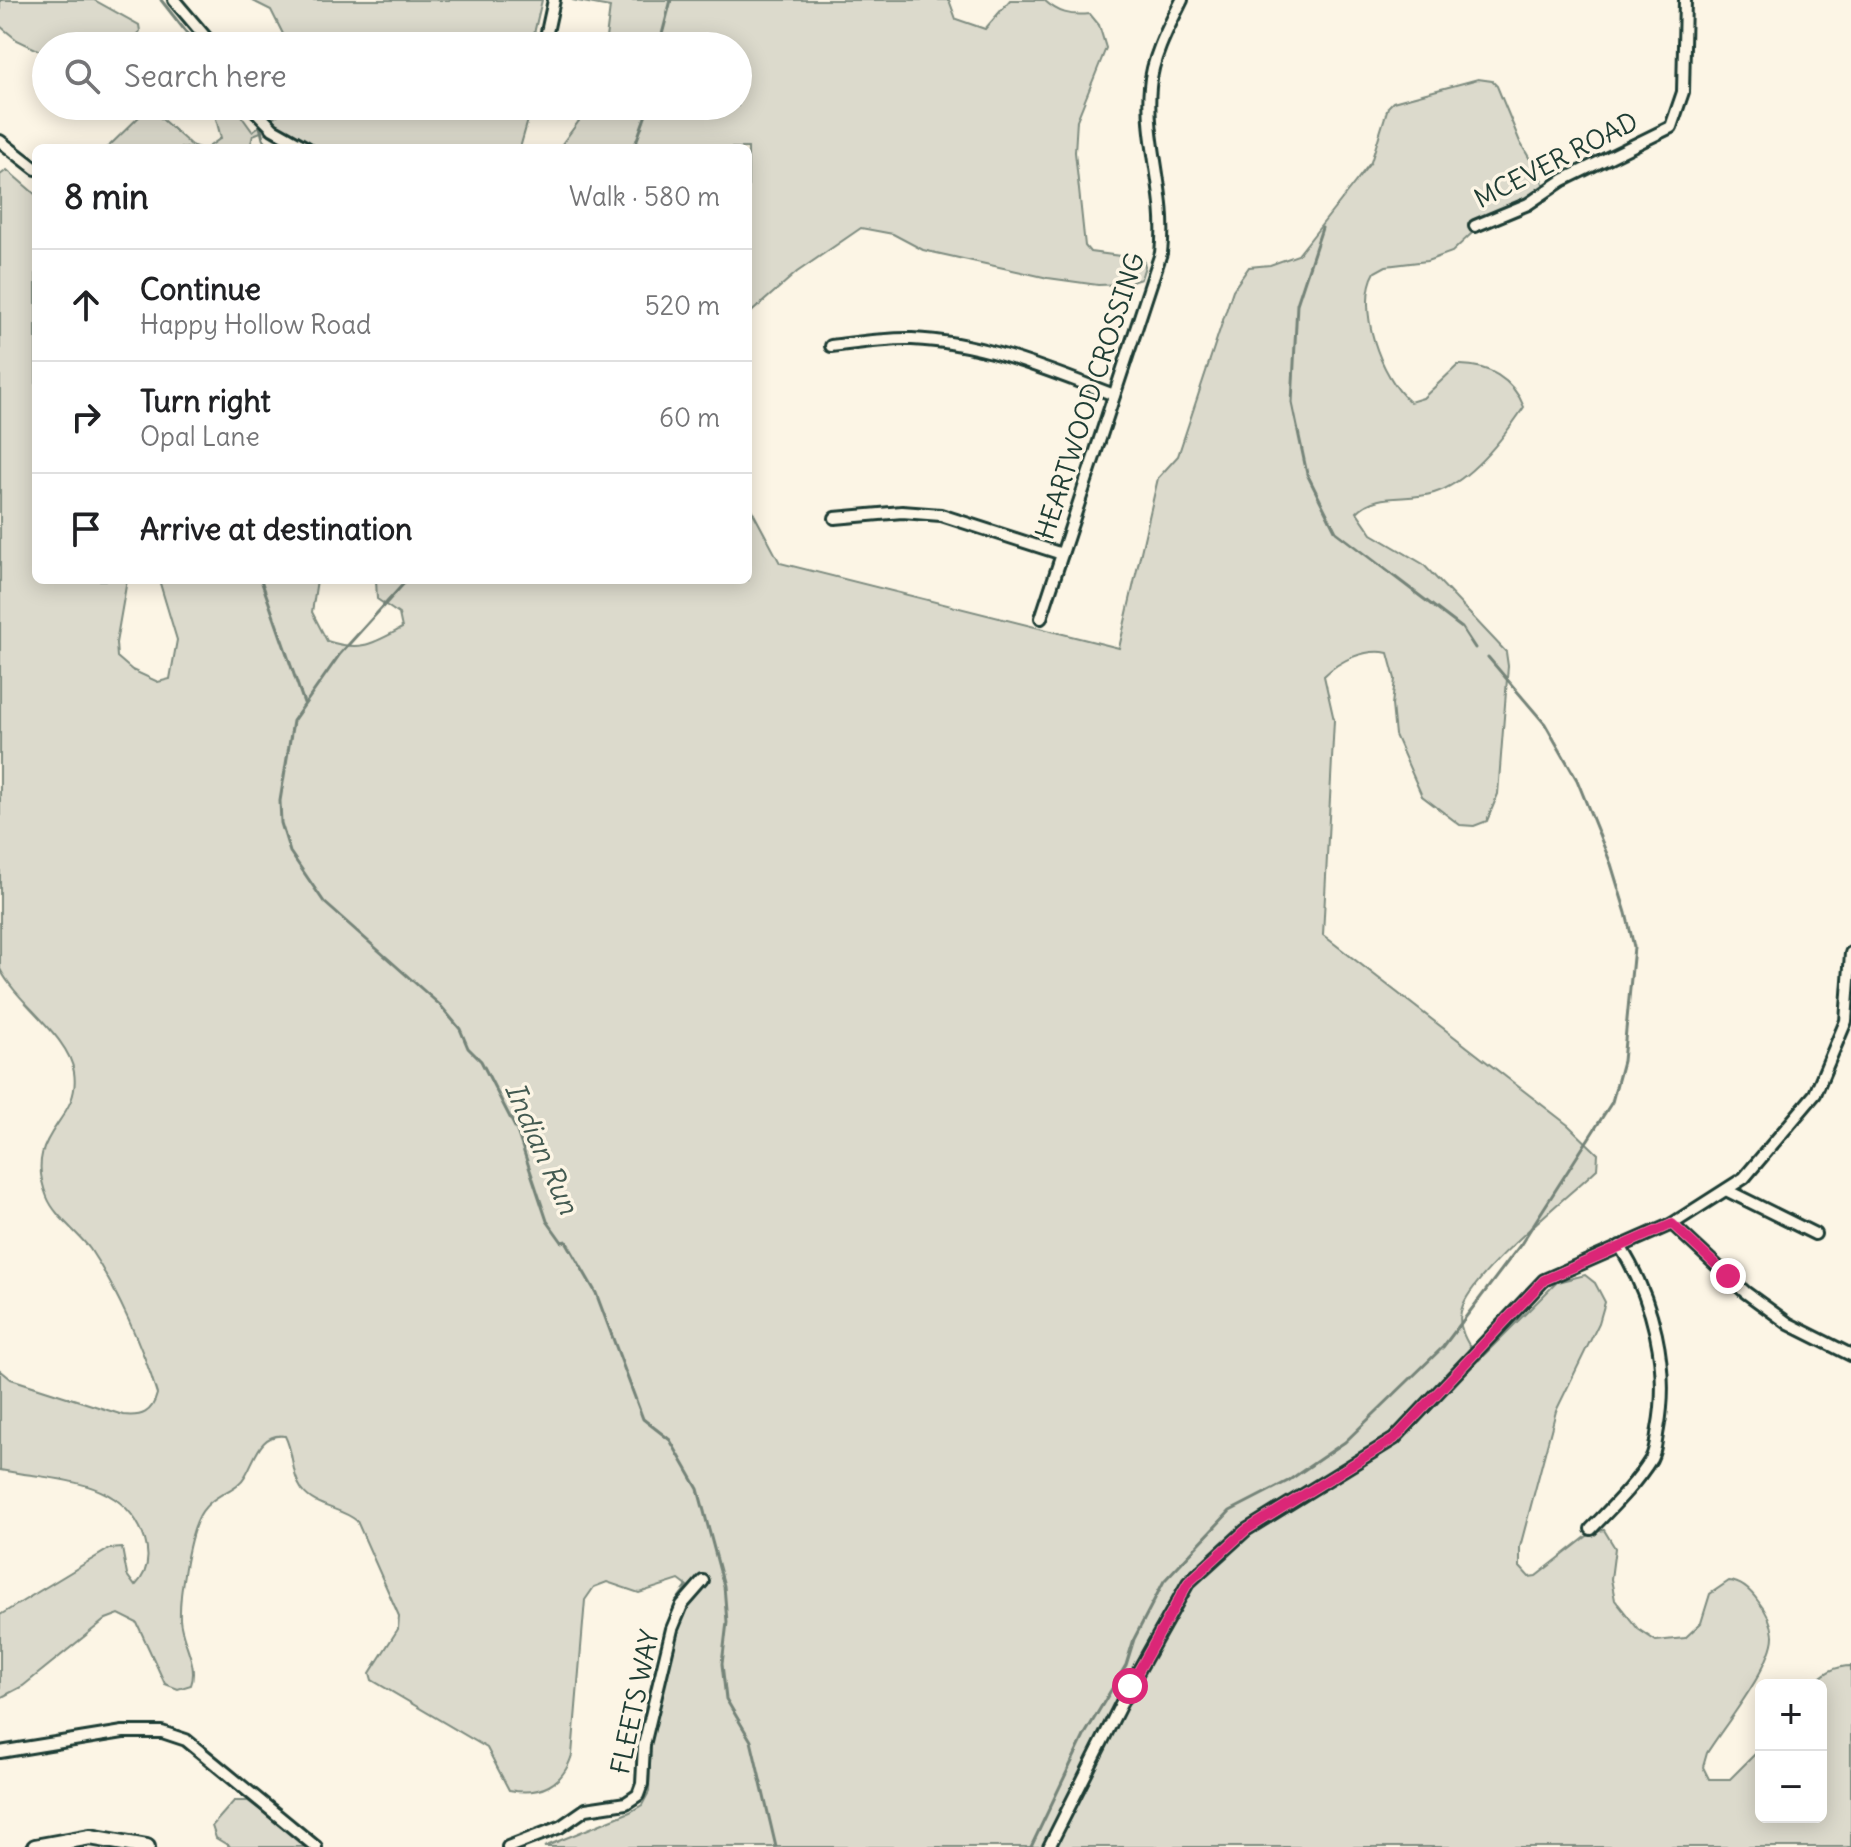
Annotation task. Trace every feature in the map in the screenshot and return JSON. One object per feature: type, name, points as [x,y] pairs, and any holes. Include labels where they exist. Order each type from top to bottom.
[{"type":"main road","points":[[35,1847],[90,1837],[147,1847]]},
{"type":"street","points":[[174,0],[201,32]]},
{"type":"street","points":[[547,32],[554,0]]},
{"type":"street","name":"HEARTWOOD CROSSING","points":[[1041,618],[1161,253],[1164,207],[1150,113],[1150,86],[1153,65],[1182,0]]},
{"type":"street","name":"MCEVER ROAD","points":[[1475,226],[1528,204],[1563,180],[1671,127],[1683,92],[1685,0]]},
{"type":"street","points":[[264,120],[273,129],[300,144]]},
{"type":"street","points":[[0,141],[32,166]]},
{"type":"street","points":[[831,346],[910,339],[953,344],[999,353],[1114,395]]},
{"type":"street","points":[[835,518],[902,512],[941,515],[1062,554]]},
{"type":"street","points":[[1049,1847],[1130,1686],[1188,1583],[1246,1530],[1394,1439],[1544,1280],[1672,1224],[1744,1178],[1815,1094],[1846,1021],[1851,953]]},
{"type":"street","points":[[1726,1190],[1815,1234]]},
{"type":"street","points":[[1672,1224],[1745,1292],[1789,1324],[1851,1355]]},
{"type":"street","points":[[1591,1529],[1625,1494],[1653,1456],[1662,1409],[1661,1358],[1644,1291],[1620,1246]]},
{"type":"street","name":"FLEETS WAY","points":[[508,1847],[560,1827],[586,1809],[626,1803],[638,1795],[642,1784],[644,1745],[672,1629],[682,1605],[703,1581]]},
{"type":"street","points":[[0,1752],[123,1732],[162,1732],[186,1740],[316,1847]]},
{"type":"shaded area","points":[[0,0],[94,0],[139,25],[140,31],[32,32],[32,47],[0,26]]},
{"type":"shaded area","points":[[251,0],[542,0],[534,32],[282,32],[271,10]]},
{"type":"shaded area","points":[[572,0],[949,0],[956,19],[985,29],[1010,0],[1044,0],[1065,13],[1090,14],[1099,25],[1106,48],[1077,120],[1075,152],[1085,246],[1090,252],[1143,259],[1145,266],[1141,279],[1125,284],[1098,285],[1048,278],[923,250],[893,234],[861,228],[797,272],[752,311],[752,144],[562,144],[580,120],[752,120],[752,32],[607,32],[610,7]]},
{"type":"shaded area","points":[[1478,79],[1492,81],[1497,86],[1520,142],[1542,180],[1546,196],[1539,205],[1472,233],[1452,252],[1427,261],[1386,266],[1375,272],[1370,286],[1368,303],[1374,341],[1389,376],[1410,402],[1423,398],[1458,365],[1469,365],[1489,370],[1506,381],[1524,407],[1485,457],[1460,479],[1434,493],[1374,501],[1357,512],[1372,534],[1423,564],[1506,652],[1508,666],[1498,794],[1487,821],[1474,826],[1460,825],[1422,796],[1395,735],[1392,705],[1395,679],[1388,653],[1371,652],[1345,660],[1324,676],[1334,720],[1323,935],[1568,1125],[1598,1154],[1597,1169],[1504,1254],[1472,1290],[1461,1312],[1461,1327],[1479,1360],[1557,1282],[1585,1275],[1595,1283],[1605,1302],[1599,1323],[1556,1411],[1520,1547],[1520,1567],[1529,1577],[1536,1576],[1591,1533],[1604,1530],[1615,1548],[1611,1579],[1615,1600],[1638,1629],[1656,1641],[1685,1638],[1701,1623],[1710,1594],[1729,1581],[1742,1585],[1752,1594],[1770,1621],[1773,1635],[1771,1647],[1757,1678],[1707,1753],[1703,1767],[1709,1779],[1730,1779],[1755,1754],[1755,1823],[1827,1823],[1827,1679],[1819,1679],[1830,1671],[1851,1666],[1851,1847],[544,1847],[642,1805],[649,1792],[651,1736],[679,1597],[687,1586],[679,1580],[639,1593],[607,1582],[594,1587],[585,1600],[572,1755],[568,1765],[549,1786],[531,1791],[509,1790],[487,1748],[372,1680],[370,1673],[398,1629],[399,1616],[357,1521],[307,1496],[296,1477],[285,1436],[270,1438],[264,1443],[241,1482],[208,1505],[197,1521],[187,1555],[180,1609],[181,1627],[193,1669],[191,1685],[178,1689],[165,1684],[137,1623],[119,1614],[106,1619],[23,1686],[0,1698],[0,1615],[109,1549],[122,1548],[127,1575],[135,1586],[143,1576],[147,1553],[145,1540],[135,1519],[122,1504],[105,1493],[65,1480],[0,1470],[0,1370],[11,1379],[123,1415],[136,1415],[149,1410],[157,1394],[137,1339],[110,1282],[90,1249],[55,1211],[47,1197],[41,1175],[41,1157],[46,1142],[70,1104],[74,1072],[63,1046],[0,969],[0,175],[7,170],[32,192],[32,584],[126,584],[116,643],[117,657],[132,670],[158,682],[170,679],[177,640],[160,584],[316,584],[312,612],[327,641],[358,646],[402,628],[399,614],[377,599],[376,584],[752,584],[752,510],[780,563],[1119,648],[1158,478],[1178,456],[1233,290],[1249,267],[1270,265],[1298,255],[1371,162],[1388,107],[1393,102]]},
{"type":"shaded area","points":[[136,120],[163,120],[190,144],[111,144]]},
{"type":"shaded area","points":[[216,120],[244,120],[252,131],[270,120],[528,120],[521,144],[283,144],[263,131],[253,135],[251,144],[213,144],[221,138]]},
{"type":"shaded area","points":[[234,1801],[248,1801],[310,1847],[231,1847],[216,1838],[212,1826]]},
{"type":"waterway","points":[[161,0],[186,32]]},
{"type":"waterway","name":"Indian Run","points":[[663,32],[671,0]]},
{"type":"waterway","name":"Indian Run","points":[[635,144],[644,120]]},
{"type":"waterway","points":[[259,122],[266,144]]},
{"type":"waterway","points":[[1322,228],[1297,304],[1292,403],[1307,474],[1336,532],[1462,628],[1475,648]]},
{"type":"waterway","points":[[262,584],[304,703]]},
{"type":"waterway","name":"Indian Run","points":[[403,584],[340,654],[293,721],[280,801],[281,823],[290,852],[324,902],[440,1005],[460,1029],[468,1048],[481,1061],[517,1131],[547,1221],[562,1242],[566,1241],[596,1293],[643,1419],[670,1440],[698,1489],[724,1586],[727,1622],[722,1664],[726,1699],[751,1741],[776,1847]]},
{"type":"waterway","points":[[1031,1847],[1085,1734],[1126,1665],[1134,1639],[1164,1581],[1230,1511],[1288,1481],[1345,1442],[1443,1347],[1521,1244],[1612,1102],[1623,1061],[1634,947],[1626,913],[1611,864],[1577,780],[1545,724],[1488,657]]},
{"type":"route","points":[[1130,1686],[1188,1583],[1246,1530],[1394,1439],[1544,1280],[1672,1224],[1728,1276]]}]
